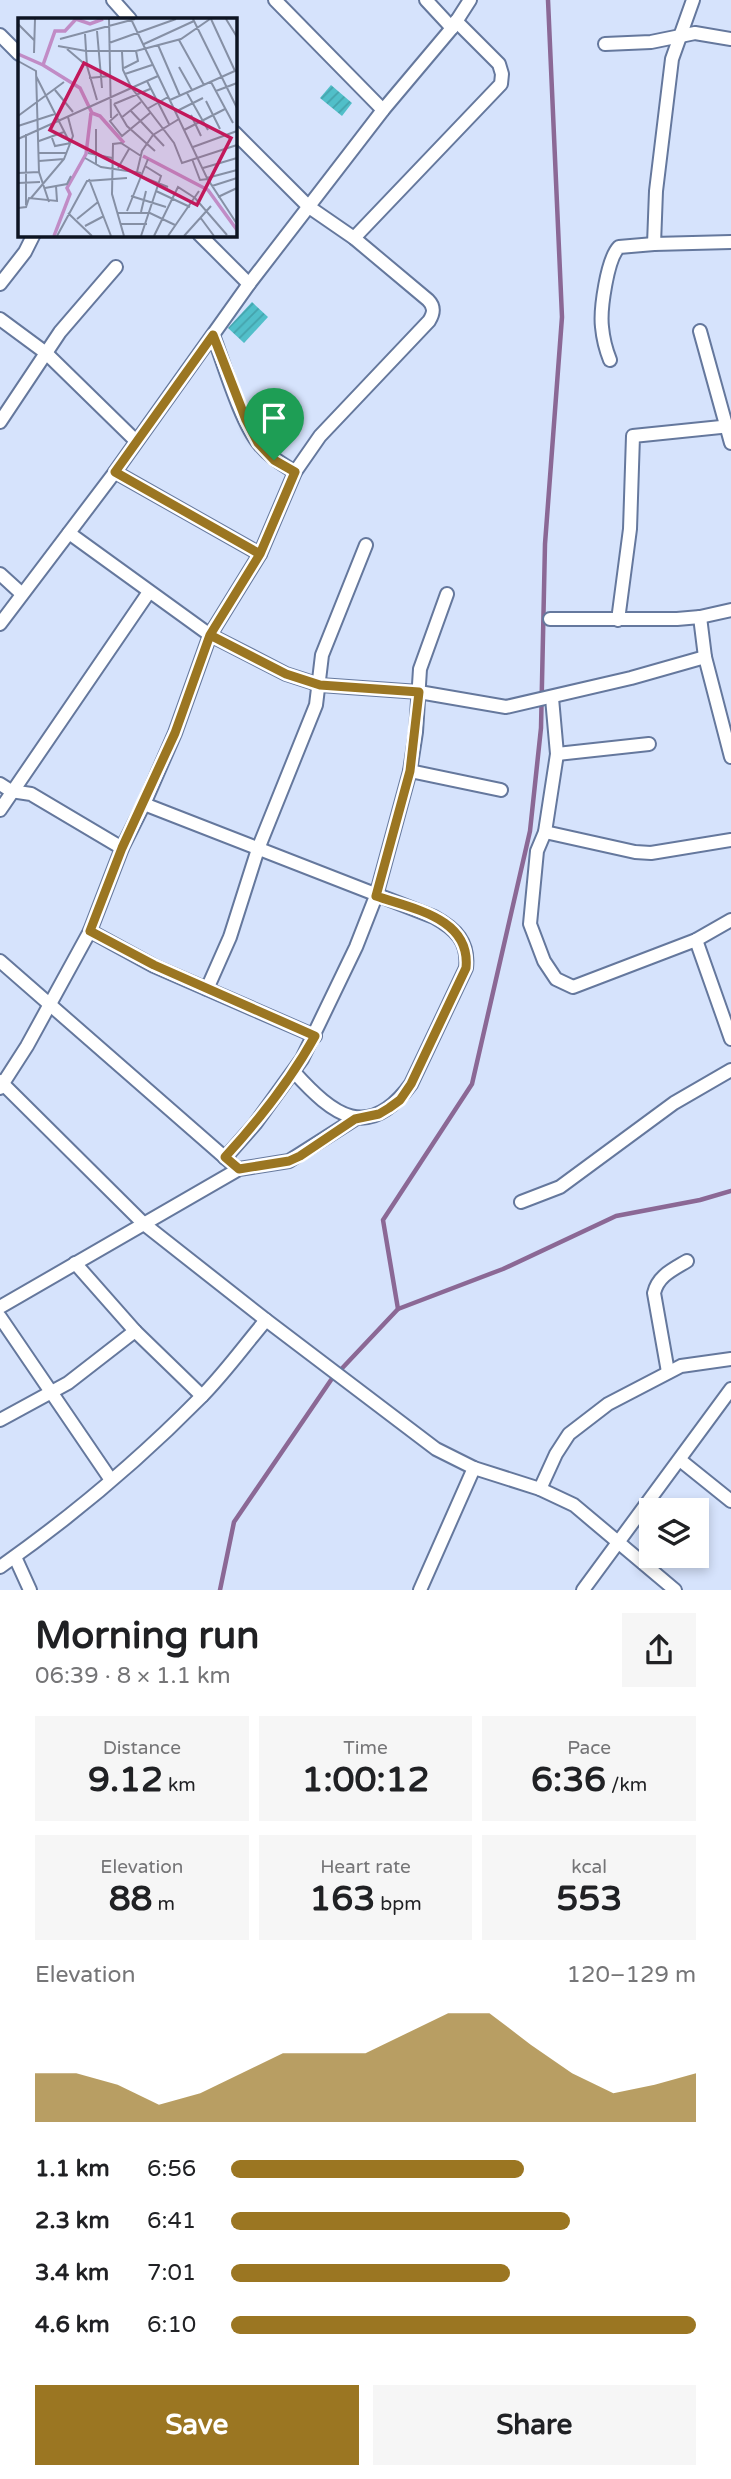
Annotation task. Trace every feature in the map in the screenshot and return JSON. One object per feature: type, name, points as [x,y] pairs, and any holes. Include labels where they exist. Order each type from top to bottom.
[{"type":"street","points":[[113,0],[129,18]]},
{"type":"street","points":[[275,0],[383,110]]},
{"type":"street","points":[[354,239],[501,84],[499,64],[426,0]]},
{"type":"street","points":[[0,624],[115,472],[249,284],[383,110],[454,24],[470,0]]},
{"type":"street","points":[[654,244],[655,204],[668,83],[678,36],[693,0]]},
{"type":"street","points":[[605,44],[651,42],[687,33],[704,33],[731,39]]},
{"type":"street","points":[[0,35],[18,53]]},
{"type":"street","points":[[236,134],[309,207],[354,239],[428,300],[434,313],[320,436],[295,472],[260,554],[210,635],[175,733],[122,848],[90,931],[50,1005],[1,1084],[144,1224],[436,1449],[474,1468],[540,1489],[575,1505],[675,1590]]},
{"type":"street","points":[[0,284],[25,252],[33,236]]},
{"type":"street","points":[[201,236],[249,284]]},
{"type":"street","points":[[610,360],[601,325],[605,287],[614,253],[619,247],[731,242]]},
{"type":"street","points":[[0,422],[60,332],[116,267]]},
{"type":"street","points":[[0,319],[46,353],[136,441]]},
{"type":"street","points":[[700,331],[729,426],[731,443]]},
{"type":"street","points":[[213,335],[246,420],[258,443],[274,460],[295,472]]},
{"type":"street","points":[[618,620],[630,529],[633,436],[729,426]]},
{"type":"street","points":[[115,472],[260,554]]},
{"type":"street","points":[[69,533],[210,635],[286,674],[320,685],[419,692],[501,706],[550,698],[705,657]]},
{"type":"street","points":[[207,989],[230,936],[258,849],[316,705],[322,655],[366,545]]},
{"type":"street","points":[[0,574],[22,594]]},
{"type":"street","points":[[0,810],[6,788],[51,737],[149,592]]},
{"type":"street","points":[[225,1157],[255,1124],[294,1072],[315,1036],[356,947],[376,896],[410,771],[420,669],[447,594]]},
{"type":"street","points":[[550,619],[700,617],[731,610],[731,597]]},
{"type":"street","points":[[700,617],[705,657],[731,757]]},
{"type":"street","points":[[550,698],[557,754],[545,832],[537,851],[530,924],[544,961],[556,979],[573,987],[696,940],[731,919]]},
{"type":"street","points":[[557,754],[649,744]]},
{"type":"street","points":[[410,771],[500,790]]},
{"type":"street","points":[[6,788],[30,793],[122,848]]},
{"type":"street","points":[[0,1307],[239,1169],[289,1161],[355,1119],[379,1114],[400,1100],[411,1084],[466,968],[464,943],[450,926],[434,916],[376,896],[144,804]]},
{"type":"street","points":[[545,832],[635,852],[651,853],[731,840]]},
{"type":"street","points":[[90,931],[154,965],[315,1036]]},
{"type":"street","points":[[696,940],[731,1039]]},
{"type":"street","points":[[0,961],[239,1169]]},
{"type":"street","points":[[521,1202],[560,1187],[674,1103],[731,1070]]},
{"type":"street","points":[[294,1072],[326,1105],[355,1119]]},
{"type":"street","points":[[668,1372],[654,1293],[663,1276],[687,1261]]},
{"type":"street","points":[[75,1264],[135,1331],[202,1396]]},
{"type":"street","points":[[0,1317],[111,1480]]},
{"type":"street","points":[[0,1567],[142,1454],[202,1396],[266,1320]]},
{"type":"street","points":[[0,1420],[82,1374],[135,1331]]},
{"type":"street","points":[[540,1489],[569,1434],[608,1404],[681,1366],[731,1359]]},
{"type":"street","points":[[583,1590],[731,1389]]},
{"type":"street","points":[[680,1460],[731,1501]]},
{"type":"street","points":[[421,1590],[474,1468]]},
{"type":"street","points":[[15,1556],[30,1590]]},
{"type":"building","points":[[331,85],[352,103],[342,116],[320,98]]},
{"type":"building","points":[[252,302],[268,317],[244,343],[228,328]]},
{"type":"waterway","points":[[220,1590],[234,1522],[331,1380],[398,1309],[383,1220],[472,1084],[530,831],[541,728],[545,544],[562,317],[548,0]]},
{"type":"waterway","points":[[398,1309],[503,1269],[616,1216],[700,1200],[731,1191]]},
{"type":"route","points":[[274,460],[258,443],[246,420],[213,335],[115,472],[260,554],[224,614],[210,635],[286,674],[320,685],[419,692],[410,771],[376,896],[434,916],[450,926],[464,943],[467,957],[466,968],[411,1084],[400,1100],[379,1114],[355,1119],[289,1161],[239,1169],[225,1157],[263,1114],[294,1072],[315,1036],[154,965],[90,931],[122,848],[175,733],[210,635],[260,554],[295,472],[274,460]]}]
